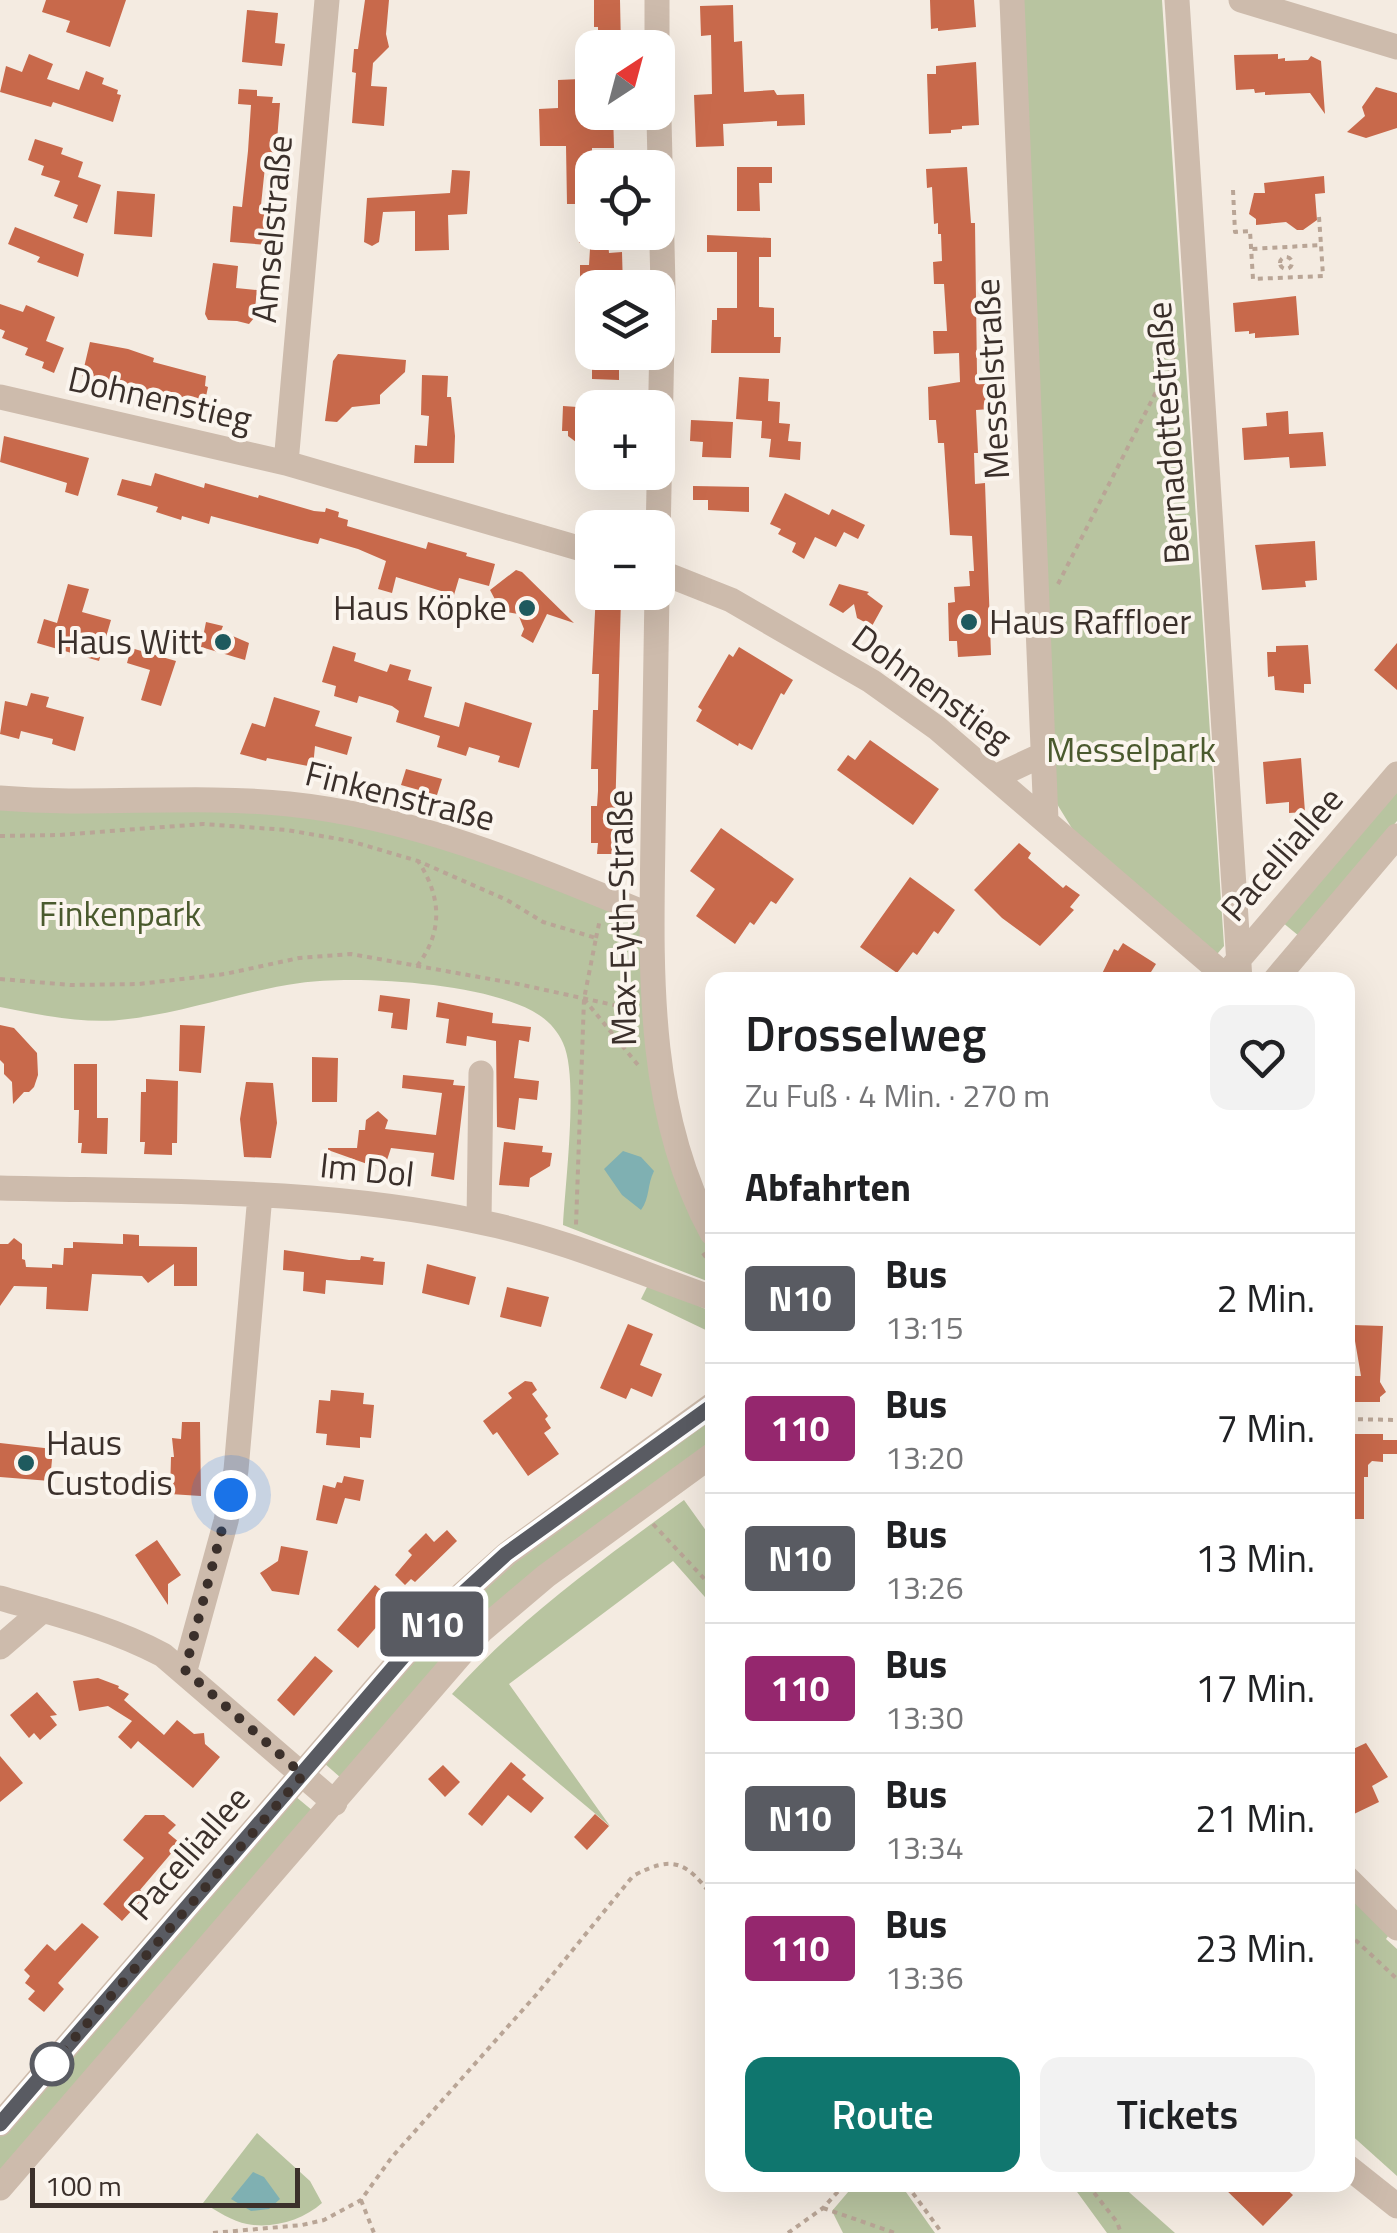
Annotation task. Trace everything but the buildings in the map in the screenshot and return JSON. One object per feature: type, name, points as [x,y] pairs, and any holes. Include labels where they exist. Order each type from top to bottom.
[{"type":"street","name":"Amselstraße","points":[[286,463],[327,0]]},
{"type":"street","points":[[656,0],[657,30]]},
{"type":"street","name":"Messelstraße","points":[[1012,0],[1046,820]]},
{"type":"street","name":"Bernadottestraße","points":[[1177,0],[1231,972]]},
{"type":"street","points":[[1241,0],[1397,47]]},
{"type":"street","points":[[659,130],[663,287],[659,510]]},
{"type":"street","name":"Dohnenstieg","points":[[0,397],[286,463],[575,547]]},
{"type":"street","name":"Dohnenstieg","points":[[675,577],[731,600],[871,680],[937,728],[1227,972]]},
{"type":"street","name":"Max-Eyth-Straße","points":[[657,610],[654,1014],[673,1133],[705,1218]]},
{"type":"street","points":[[995,777],[1042,755]]},
{"type":"street","name":"Pacelliallee","points":[[1233,972],[1397,774]]},
{"type":"street","name":"Finkenstraße","points":[[0,798],[212,798],[352,813],[475,846],[652,916]]},
{"type":"street","points":[[1282,972],[1397,836]]},
{"type":"street","points":[[479,1221],[481,1073]]},
{"type":"street","name":"Im Dol","points":[[0,1188],[356,1202],[479,1221],[576,1248],[705,1295]]},
{"type":"street","points":[[185,1670],[236,1470],[260,1196]]},
{"type":"street","name":"Pacelliallee","points":[[0,2124],[438,1616],[474,1580],[705,1411]]},
{"type":"street","points":[[0,2188],[481,1632],[512,1602],[705,1460]]},
{"type":"street","points":[[0,1598],[135,1640],[185,1670],[335,1803]]},
{"type":"street","points":[[0,1647],[43,1610]]},
{"type":"street","points":[[1355,1886],[1397,1928]]},
{"type":"street","points":[[1355,2173],[1397,2206]]},
{"type":"path","points":[[1232,190],[1234,232],[1250,231],[1253,280],[1323,276],[1320,217]]},
{"type":"path","points":[[1252,249],[1321,245]]},
{"type":"path","points":[[1286,247],[1280,264],[1288,277]]},
{"type":"path","points":[[1055,590],[1178,348]]},
{"type":"path","points":[[0,836],[59,836],[203,824],[288,830],[350,841],[418,861],[507,900],[543,922],[596,938]]},
{"type":"path","points":[[417,966],[436,932],[439,908],[430,879],[418,861]]},
{"type":"path","points":[[576,1233],[584,999],[602,910]]},
{"type":"path","points":[[0,979],[71,985],[139,984],[225,974],[299,958],[351,954],[654,1014]]},
{"type":"path","points":[[1355,1420],[1397,1420]]},
{"type":"path","points":[[650,1520],[705,1579]]},
{"type":"path","points":[[213,2233],[302,2225],[324,2220],[361,2200],[392,2157],[536,1995],[634,1876],[655,1864],[670,1862],[684,1867],[705,1889]]},
{"type":"path","points":[[1355,1940],[1397,1979]]},
{"type":"path","points":[[788,2233],[823,2208],[838,2192]]},
{"type":"path","points":[[912,2192],[942,2233]]},
{"type":"path","points":[[1093,2192],[1121,2233]]},
{"type":"path","points":[[361,2200],[374,2233]]},
{"type":"path","points":[[823,2208],[895,2233]]},
{"type":"green space","name":"Messelpark","points":[[1019,0],[1162,0],[1224,946],[1218,953],[1212,953],[1073,830],[1057,804]]},
{"type":"green space","points":[[1397,787],[1397,821],[1299,936],[1282,922]]},
{"type":"green space","name":"Finkenpark","points":[[0,808],[294,810],[451,846],[636,920],[646,933],[696,1221],[705,1238],[705,1280],[563,1225],[571,1105],[568,1059],[550,1024],[517,1004],[457,989],[355,980],[300,983],[172,1012],[112,1021],[0,1007]]},
{"type":"green space","points":[[649,1283],[705,1309],[705,1330],[641,1299]]},
{"type":"green space","points":[[705,1419],[705,1449],[538,1572],[341,1778],[324,1763],[451,1617],[486,1584]]},
{"type":"green space","points":[[684,1500],[705,1529],[705,1597],[673,1561],[509,1684],[610,1826],[452,1694],[506,1640],[592,1568]]},
{"type":"green space","points":[[295,1796],[313,1811],[0,2173],[0,2136]]},
{"type":"green space","points":[[1355,1897],[1391,1932],[1386,1939],[1397,1949],[1397,2176],[1355,2138]]},
{"type":"green space","points":[[257,2133],[310,2181],[322,2203],[287,2222],[257,2225],[236,2221],[203,2203]]},
{"type":"green space","points":[[848,2192],[906,2192],[935,2233],[843,2233],[832,2211]]},
{"type":"green space","points":[[1077,2192],[1129,2192],[1175,2233],[1107,2233]]},
{"type":"water","points":[[623,1151],[641,1157],[654,1171],[641,1210],[622,1195],[604,1169]]},
{"type":"water","points":[[253,2172],[264,2177],[280,2199],[269,2209],[251,2211],[231,2199]]},
{"type":"bus line","name":"N10","points":[[0,2124],[438,1616],[506,1554],[705,1411]]},
{"type":"place","name":"Haus Köpke","points":[[527,608]]},
{"type":"place","name":"Haus Raffloer","points":[[969,622]]},
{"type":"place","name":"Haus Witt","points":[[223,642]]},
{"type":"place","name":"Haus Custodis","points":[[26,1463]]},
{"type":"route","points":[[52,2064],[303,1775],[185,1670],[231,1495]]}]
